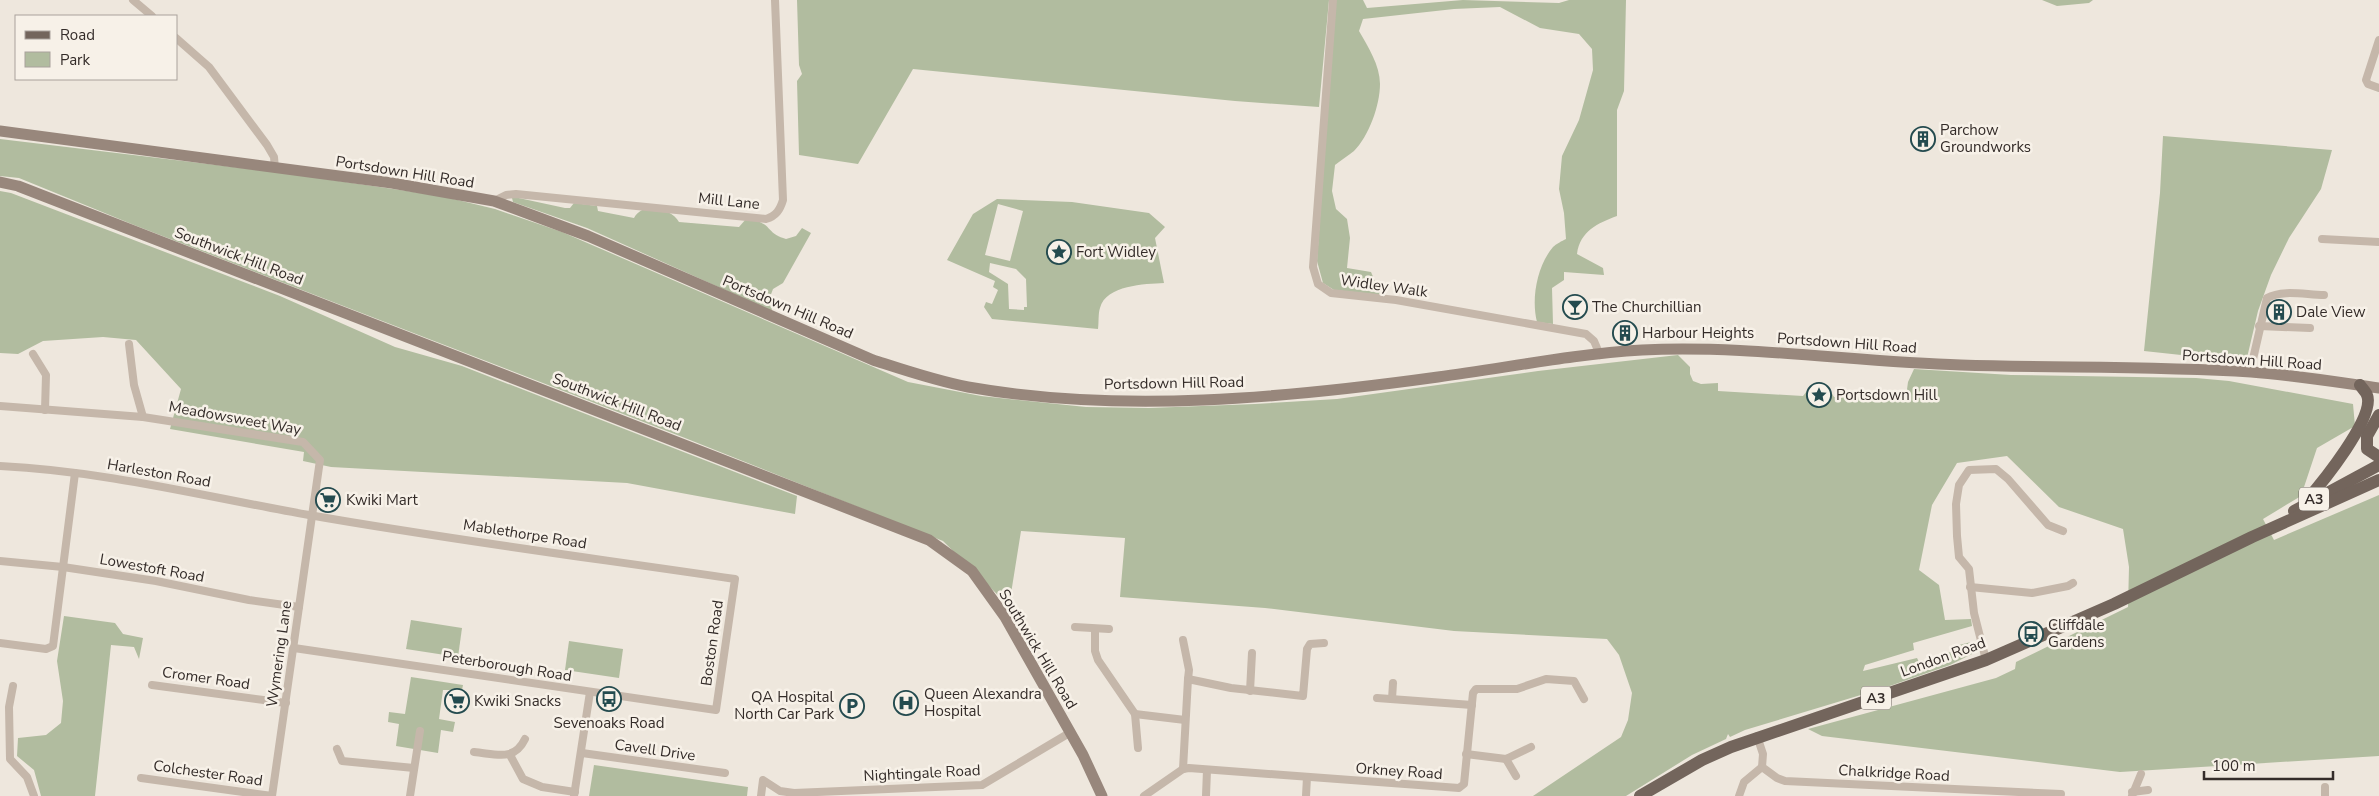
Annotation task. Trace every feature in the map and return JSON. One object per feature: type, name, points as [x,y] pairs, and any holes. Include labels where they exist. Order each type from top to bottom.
[{"type":"main road","name":"Portsdown Hill Road","points":[[2,133],[392,183],[494,201],[588,236],[873,360],[914,374],[965,386],[1010,393],[1122,401],[1288,395],[1411,381],[1600,355],[1688,348],[1794,353],[1961,365],[2250,372],[2379,388]]},
{"type":"main road","name":"Southwick Hill Road","points":[[0,182],[18,186],[929,540],[972,572],[1005,617],[1071,732],[1102,796]]},
{"type":"main road","points":[[2303,505],[2339,461],[2361,424],[2368,408],[2368,395],[2360,386]]},
{"type":"main road","points":[[2379,416],[2366,442],[2367,449],[2379,457]]},
{"type":"main road","name":"London Road","points":[[2252,537],[2303,505],[2379,465]]},
{"type":"main road","name":"London Road","points":[[1640,796],[1702,760],[1757,736],[1917,685],[1986,660],[2114,604],[2252,537],[2378,481]]},
{"type":"street","points":[[133,0],[151,15]]},
{"type":"street","name":"Mill Lane","points":[[494,201],[506,195],[516,194],[759,218],[772,217],[780,210],[783,200],[775,0]]},
{"type":"street","name":"Widley Walk","points":[[1333,0],[1314,267],[1318,284],[1331,293],[1396,300],[1586,334],[1594,341],[1600,355]]},
{"type":"street","points":[[178,40],[209,67],[267,145],[274,157],[275,168]]},
{"type":"street","points":[[2379,40],[2366,80],[2368,84],[2379,88]]},
{"type":"street","points":[[2322,239],[2379,242]]},
{"type":"street","points":[[2250,372],[2259,326],[2267,298],[2273,294],[2324,295]]},
{"type":"street","points":[[2259,326],[2310,328]]},
{"type":"street","points":[[129,344],[134,385],[143,417]]},
{"type":"street","points":[[34,354],[46,375],[45,410]]},
{"type":"street","name":"Meadowsweet Way","points":[[0,406],[143,417],[303,442],[320,460],[312,515]]},
{"type":"street","name":"Harleston Road","points":[[0,466],[75,473],[151,484],[312,515]]},
{"type":"street","points":[[1986,660],[1974,614],[1969,569],[1959,557],[1956,504],[1960,485],[1969,470],[1991,468],[2001,472],[2048,525],[2063,531]]},
{"type":"street","points":[[0,643],[46,649],[53,646],[75,473]]},
{"type":"street","name":"Mablethorpe Road","points":[[312,515],[735,579]]},
{"type":"street","name":"Wymering Lane","points":[[272,796],[312,515]]},
{"type":"street","name":"Lowestoft Road","points":[[0,561],[62,567],[156,581],[249,600],[299,607]]},
{"type":"street","name":"Boston Road","points":[[716,710],[735,579]]},
{"type":"street","points":[[1970,587],[2032,593],[2068,586],[2073,583]]},
{"type":"street","points":[[1075,627],[1109,629]]},
{"type":"street","points":[[1096,629],[1095,651],[1098,660],[1136,714],[1138,748]]},
{"type":"street","points":[[1144,796],[1183,769],[1189,670],[1183,640]]},
{"type":"street","points":[[1188,679],[1250,691],[1303,696],[1307,649],[1310,644],[1324,643]]},
{"type":"street","name":"Peterborough Road","points":[[294,648],[716,710]]},
{"type":"street","points":[[1250,691],[1252,653]]},
{"type":"street","points":[[1576,673],[1574,681],[1584,699]]},
{"type":"street","name":"Orkney Road","points":[[1183,769],[1453,789],[1464,784],[1473,693],[1476,689],[1517,689],[1546,679],[1574,681]]},
{"type":"street","points":[[1392,699],[1393,683]]},
{"type":"street","name":"Cromer Road","points":[[152,684],[286,703]]},
{"type":"street","points":[[13,686],[9,707],[10,759],[27,777],[34,796]]},
{"type":"street","points":[[510,755],[522,779],[542,787],[575,794],[590,692]]},
{"type":"street","points":[[1377,698],[1472,705]]},
{"type":"street","points":[[1136,714],[1185,720]]},
{"type":"street","points":[[410,796],[420,731]]},
{"type":"street","name":"Nightingale Road","points":[[761,796],[763,780],[780,791],[794,793],[982,785],[1071,732]]},
{"type":"street","points":[[1739,796],[1744,782],[1762,767],[1763,754],[1757,736]]},
{"type":"street","points":[[474,752],[510,755],[520,749],[525,739]]},
{"type":"street","points":[[1466,754],[1506,760],[1531,747]]},
{"type":"street","points":[[337,749],[342,760],[414,768]]},
{"type":"street","name":"Cavell Drive","points":[[582,753],[725,774]]},
{"type":"street","points":[[1506,760],[1516,776]]},
{"type":"street","name":"Chalkridge Road","points":[[1762,767],[1777,778],[1786,781],[1964,793],[2061,794]]},
{"type":"street","points":[[1206,796],[1207,770]]},
{"type":"street","points":[[2132,794],[2141,774]]},
{"type":"street","points":[[1306,796],[1307,777]]},
{"type":"street","name":"Colchester Road","points":[[141,778],[272,796]]},
{"type":"street","points":[[2325,787],[2325,796]]},
{"type":"street","points":[[2132,794],[2148,790]]},
{"type":"green space","points":[[797,0],[1329,0],[1319,107],[1235,101],[913,69],[858,164],[799,155],[797,81],[802,74],[799,65]]},
{"type":"green space","points":[[1335,0],[1363,0],[1367,8],[1463,0],[1559,3],[1569,0],[1626,0],[1624,91],[1617,110],[1617,216],[1591,229],[1582,239],[1577,254],[1603,268],[1604,275],[1564,272],[1564,280],[1552,288],[1553,324],[1537,322],[1535,293],[1539,273],[1547,255],[1554,246],[1566,239],[1564,213],[1559,189],[1562,156],[1579,120],[1593,70],[1592,49],[1579,34],[1540,28],[1500,7],[1454,9],[1363,19],[1359,31],[1373,56],[1378,70],[1380,84],[1378,101],[1373,120],[1359,145],[1335,165],[1332,191],[1336,209],[1347,219],[1350,238],[1347,268],[1371,272],[1381,295],[1334,290],[1323,283],[1317,261]]},
{"type":"green space","points":[[2042,0],[2093,0],[2089,3],[2057,6]]},
{"type":"green space","points":[[2163,136],[2332,150],[2321,189],[2289,238],[2271,275],[2258,311],[2246,362],[2144,351],[2160,193]]},
{"type":"green space","points":[[0,139],[284,173],[441,196],[495,209],[562,232],[908,382],[981,396],[1086,407],[1149,408],[1255,404],[1337,399],[1538,371],[1678,355],[1690,367],[1693,381],[1701,384],[1718,383],[1718,391],[1803,396],[1807,391],[1831,392],[1834,397],[1906,397],[1908,382],[1914,369],[2011,375],[2196,378],[2229,381],[2353,404],[2355,426],[2317,448],[2301,496],[2263,519],[2274,540],[2379,495],[2379,756],[2120,772],[1822,736],[1808,729],[1996,678],[2015,669],[2016,662],[2128,607],[2129,567],[2123,529],[2059,507],[2007,456],[1957,463],[1932,505],[1919,570],[1939,585],[1945,620],[1971,619],[1972,626],[1913,643],[1914,650],[1865,665],[1863,671],[1917,658],[1919,662],[1960,649],[1959,645],[1971,642],[1976,645],[1978,651],[1950,665],[1884,688],[1745,730],[1730,737],[1728,734],[1726,739],[1692,755],[1626,796],[1533,796],[1621,737],[1628,720],[1632,693],[1619,655],[1607,639],[1454,631],[1265,608],[1120,597],[1125,538],[1021,531],[1009,606],[943,541],[685,438],[134,225],[19,178],[0,176]]},
{"type":"green space","points":[[0,191],[11,193],[280,296],[395,347],[462,366],[797,496],[795,514],[627,483],[331,467],[303,461],[304,452],[170,429],[181,389],[136,340],[103,337],[43,341],[18,354],[0,353]]},
{"type":"green space","points":[[512,198],[565,208],[570,208],[574,203],[597,206],[598,211],[634,218],[644,209],[657,208],[670,213],[679,222],[739,227],[746,219],[755,220],[765,225],[774,234],[786,239],[796,236],[802,228],[811,233],[783,283],[773,289],[770,297],[772,311],[587,228],[513,202]]},
{"type":"green space","points":[[997,199],[1072,202],[1149,213],[1165,227],[1155,238],[1164,283],[1127,287],[1110,295],[1104,300],[1100,308],[1098,329],[992,319],[984,307],[986,302],[992,304],[998,290],[993,287],[995,281],[947,260],[973,214]],"holes":[[[998,204],[1023,211],[1010,261],[985,255]],[[990,263],[1016,269],[1026,279],[1027,307],[1024,307],[1024,310],[1009,309],[1008,284],[989,272]]]},
{"type":"green space","points":[[64,616],[115,623],[123,634],[143,638],[139,659],[134,647],[111,645],[95,796],[41,796],[34,770],[17,756],[18,738],[46,735],[61,723],[63,701],[57,661]]},
{"type":"green space","points":[[411,620],[462,628],[458,657],[406,649]]},
{"type":"green space","points":[[569,641],[623,649],[619,678],[565,670]]},
{"type":"green space","points":[[411,677],[463,685],[462,690],[443,690],[439,719],[455,722],[453,732],[441,730],[438,753],[396,746],[399,724],[388,722],[389,712],[405,714]]},
{"type":"green space","points":[[594,765],[748,787],[747,796],[589,796]]},
{"type":"place","name":"Parchow Groundworks","points":[[1923,139]]},
{"type":"place","name":"Fort Widley","points":[[1059,252]]},
{"type":"place","name":"The Churchillian","points":[[1575,307]]},
{"type":"place","name":"Dale View","points":[[2279,312]]},
{"type":"place","name":"Harbour Heights","points":[[1625,333]]},
{"type":"place","name":"Portsdown Hill","points":[[1819,395]]},
{"type":"place","name":"Kwiki Mart","points":[[328,500]]},
{"type":"place","name":"Cliffdale Gardens","points":[[2031,634]]},
{"type":"place","name":"Sevenoaks Road","points":[[609,699]]},
{"type":"place","name":"Kwiki Snacks","points":[[457,701]]},
{"type":"place","name":"Queen Alexandra Hospital","points":[[906,703]]},
{"type":"place","name":"QA Hospital North Car Park","points":[[852,706]]}]
